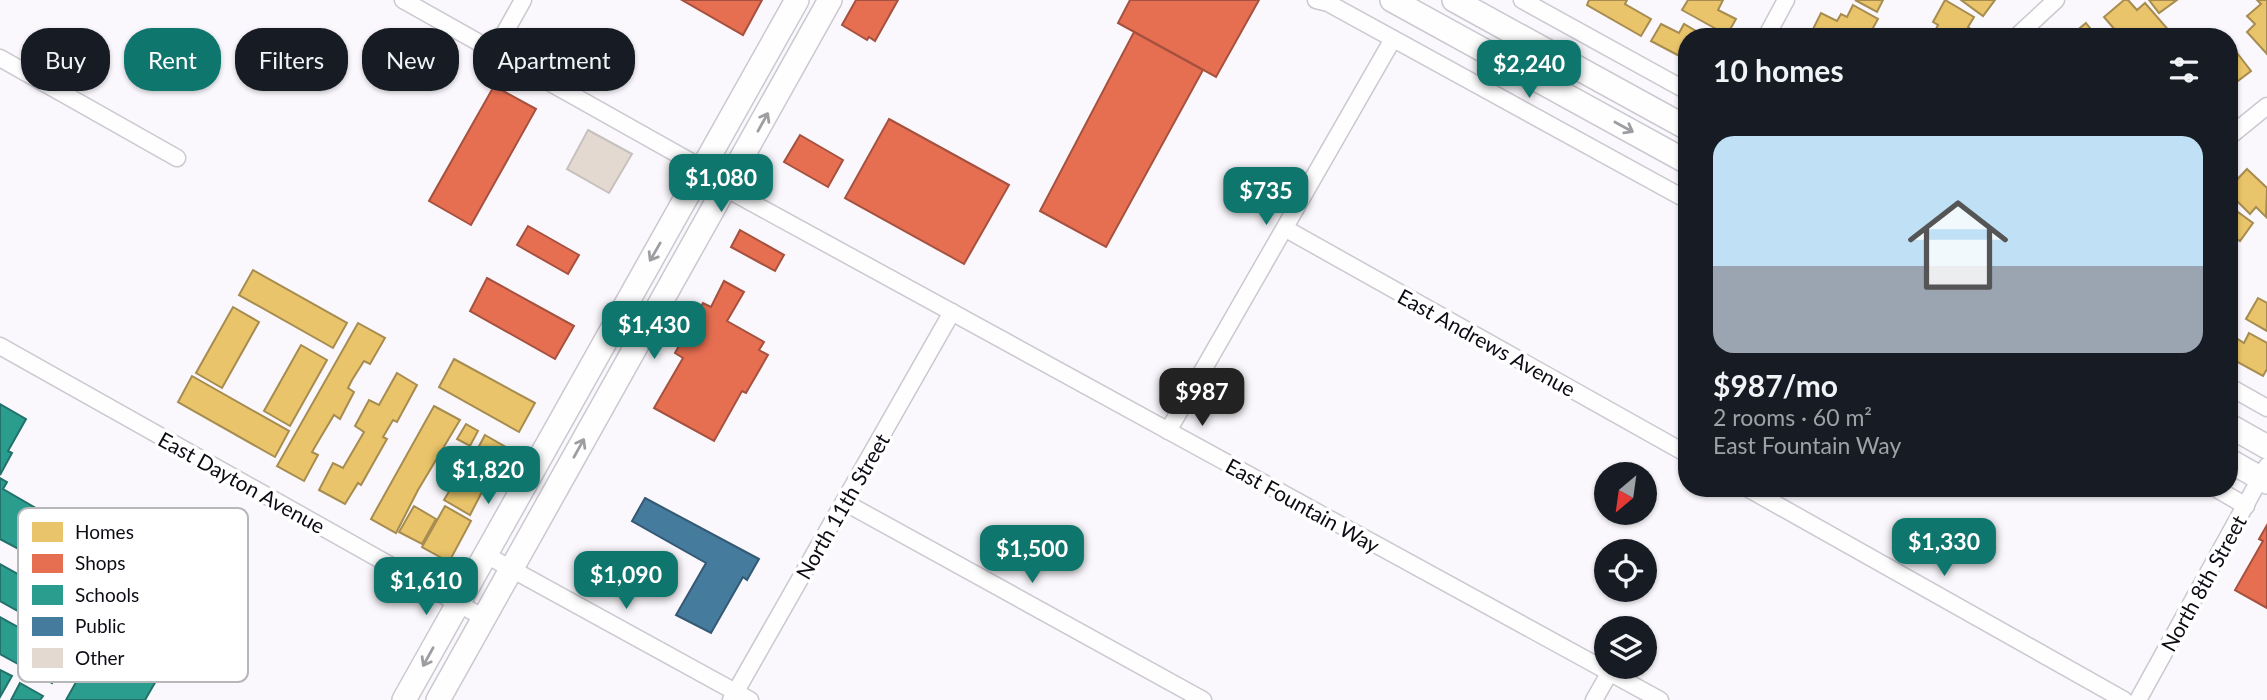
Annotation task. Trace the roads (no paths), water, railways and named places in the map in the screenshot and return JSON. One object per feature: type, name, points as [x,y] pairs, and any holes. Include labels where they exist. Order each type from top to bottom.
[{"type":"main road","points":[[404,700],[796,0]]},
{"type":"main road","points":[[798,58],[796,38],[816,0]]},
{"type":"main road","points":[[438,700],[830,0]]},
{"type":"main road","points":[[1392,0],[1678,157]]},
{"type":"main road","points":[[1420,0],[1493,40],[1510,40],[1516,35]]},
{"type":"main road","points":[[1454,0],[1678,123]]},
{"type":"main road","points":[[725,188],[719,178],[720,163],[758,94],[756,72]]},
{"type":"main road","points":[[676,276],[673,258],[709,191],[708,176],[702,168]]},
{"type":"main road","points":[[2238,431],[2267,447]]},
{"type":"main road","points":[[2238,464],[2265,476]]},
{"type":"street","points":[[403,0],[473,40]]},
{"type":"street","points":[[507,28],[523,0]]},
{"type":"street","points":[[1316,0],[1328,3],[1678,195]]},
{"type":"street","points":[[1521,0],[1542,5],[1678,87]]},
{"type":"street","points":[[1771,28],[1786,0]]},
{"type":"street","points":[[2026,28],[2056,0]]},
{"type":"street","points":[[1168,431],[1286,229],[1392,39]]},
{"type":"street","points":[[0,58],[177,158]]},
{"type":"street","points":[[564,91],[702,168]]},
{"type":"street","points":[[2238,129],[2267,106]]},
{"type":"street","name":"East Fountain Way","points":[[725,188],[1594,663]]},
{"type":"street","name":"East Andrews Avenue","points":[[1286,229],[1678,449]]},
{"type":"street","name":"North 11th Street","points":[[739,697],[844,502],[952,312]]},
{"type":"street","name":"East Dayton Avenue","points":[[0,346],[484,618]]},
{"type":"street","points":[[2238,392],[2267,408]]},
{"type":"street","name":"North 8th Street","points":[[2138,700],[2265,476]]},
{"type":"street","points":[[1763,497],[2124,700]]},
{"type":"street","points":[[2230,497],[2246,506]]},
{"type":"street","points":[[844,502],[1203,700]]},
{"type":"street","points":[[486,555],[739,697]]},
{"type":"street","points":[[1594,700],[1606,679]]},
{"type":"street","name":"East Fountain Way","points":[[1622,679],[1660,700]]}]
